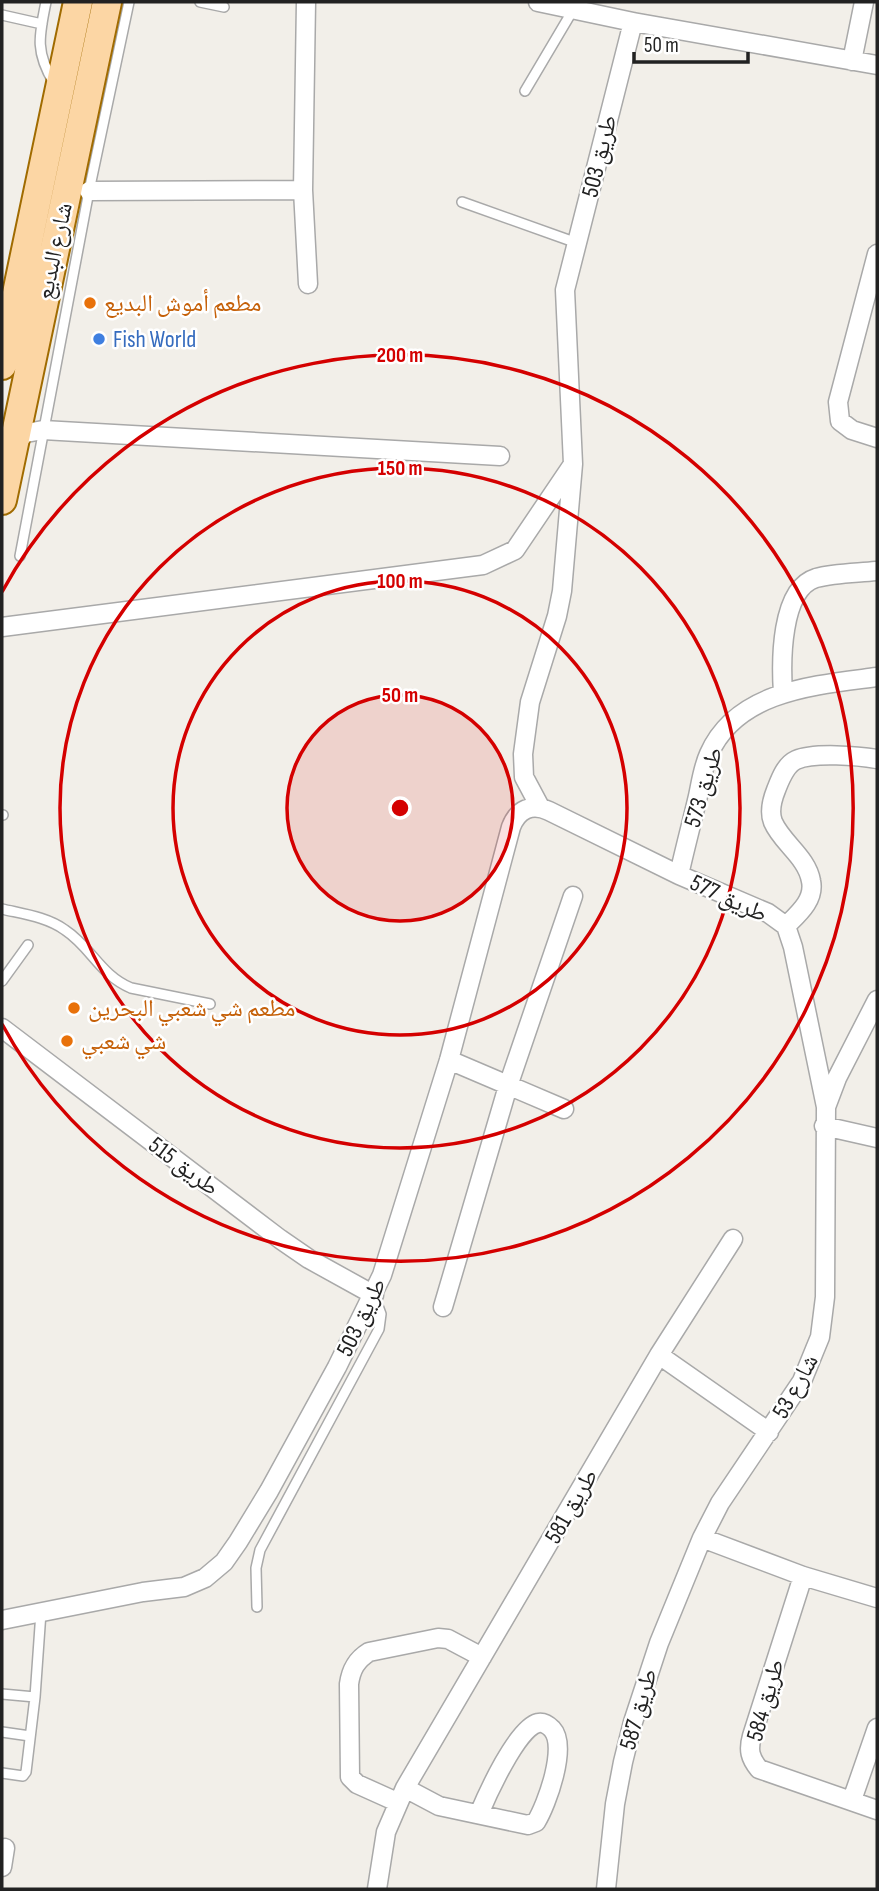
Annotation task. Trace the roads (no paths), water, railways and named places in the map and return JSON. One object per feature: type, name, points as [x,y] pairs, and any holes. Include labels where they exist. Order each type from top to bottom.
[{"type":"main road","name":"شارع البديع","points":[[3,352],[7,313],[78,2]]},
{"type":"main road","name":"شارع البديع","points":[[2,500],[107,2]]},
{"type":"street","points":[[306,2],[303,190],[308,284]]},
{"type":"street","points":[[538,2],[633,22],[877,65]]},
{"type":"street","points":[[852,61],[864,2]]},
{"type":"street","name":"طريق 503","points":[[2,1620],[143,1592],[184,1587],[205,1578],[224,1562],[269,1491],[374,1294],[393,1245],[449,1060],[511,827],[519,813],[526,808],[540,807],[524,777],[523,754],[530,702],[557,616],[562,591],[573,464],[565,289],[633,22]]},
{"type":"street","points":[[89,191],[303,190]]},
{"type":"street","points":[[877,254],[838,402],[840,421],[852,430],[877,438]]},
{"type":"street","points":[[19,413],[29,424],[43,430]]},
{"type":"street","points":[[13,443],[26,433],[43,430],[500,456]]},
{"type":"street","points":[[2,627],[483,565],[515,550],[573,464]]},
{"type":"street","points":[[783,693],[781,660],[786,622],[798,591],[814,579],[876,571]]},
{"type":"street","name":"طريق 573","points":[[679,875],[707,757],[724,727],[737,716],[783,693],[802,687],[877,677]]},
{"type":"street","points":[[786,926],[803,910],[810,898],[811,881],[802,862],[773,820],[771,810],[774,796],[784,771],[795,760],[811,757],[857,756],[877,759]]},
{"type":"street","name":"طريق 577","points":[[540,807],[679,875],[768,914],[786,926],[793,947],[826,1107]]},
{"type":"street","points":[[443,1307],[508,1086],[573,896]]},
{"type":"street","name":"شارع 53","points":[[702,1538],[720,1503],[802,1381],[820,1337],[825,1297],[826,1107],[830,1092],[877,1000]]},
{"type":"street","name":"طريق 515","points":[[2,1028],[280,1239],[309,1259],[374,1294]]},
{"type":"street","points":[[449,1060],[564,1109]]},
{"type":"street","points":[[824,1126],[877,1138]]},
{"type":"street","name":"طريق 581","points":[[377,1889],[386,1832],[401,1795],[659,1355],[733,1239]]},
{"type":"street","points":[[659,1355],[769,1432]]},
{"type":"street","points":[[702,1538],[803,1576],[877,1598]]},
{"type":"street","name":"طريق 587","points":[[606,1889],[615,1804],[632,1722],[659,1643],[702,1538]]},
{"type":"street","name":"طريق 584","points":[[803,1576],[749,1748],[751,1760],[760,1769],[877,1810]]},
{"type":"street","points":[[479,1814],[494,1779],[518,1740],[531,1726],[539,1723],[547,1724],[555,1731],[559,1741],[557,1760],[546,1802],[536,1822],[528,1825],[439,1806],[357,1784],[350,1777],[348,1684],[351,1671],[360,1657],[369,1652],[438,1638],[449,1639],[482,1657]]},
{"type":"street","points":[[852,1800],[877,1728]]},
{"type":"street","points":[[2,1867],[5,1847]]},
{"type":"lane","points":[[46,2],[39,40],[42,60],[59,91]]},
{"type":"lane","points":[[19,556],[89,191],[129,2]]},
{"type":"lane","points":[[200,2],[224,7]]},
{"type":"lane","points":[[525,91],[573,10]]},
{"type":"lane","points":[[2,15],[42,24]]},
{"type":"lane","points":[[462,202],[576,243]]},
{"type":"lane","points":[[2,909],[64,929],[120,984],[210,1004]]},
{"type":"lane","points":[[2,981],[28,945]]},
{"type":"lane","points":[[257,1607],[256,1568],[260,1550],[379,1329],[381,1314],[374,1294]]},
{"type":"lane","points":[[2,1773],[26,1775],[41,1612]]},
{"type":"lane","points":[[2,1694],[35,1697]]},
{"type":"lane","points":[[2,1732],[30,1736]]},
{"type":"place","name":"مطعم أموش البديع","points":[[90,303]]},
{"type":"place","name":"Fish World","points":[[99,339]]},
{"type":"place","name":"مطعم شي شعبي البحرين","points":[[74,1008]]},
{"type":"place","name":"شي شعبي","points":[[67,1041]]}]
